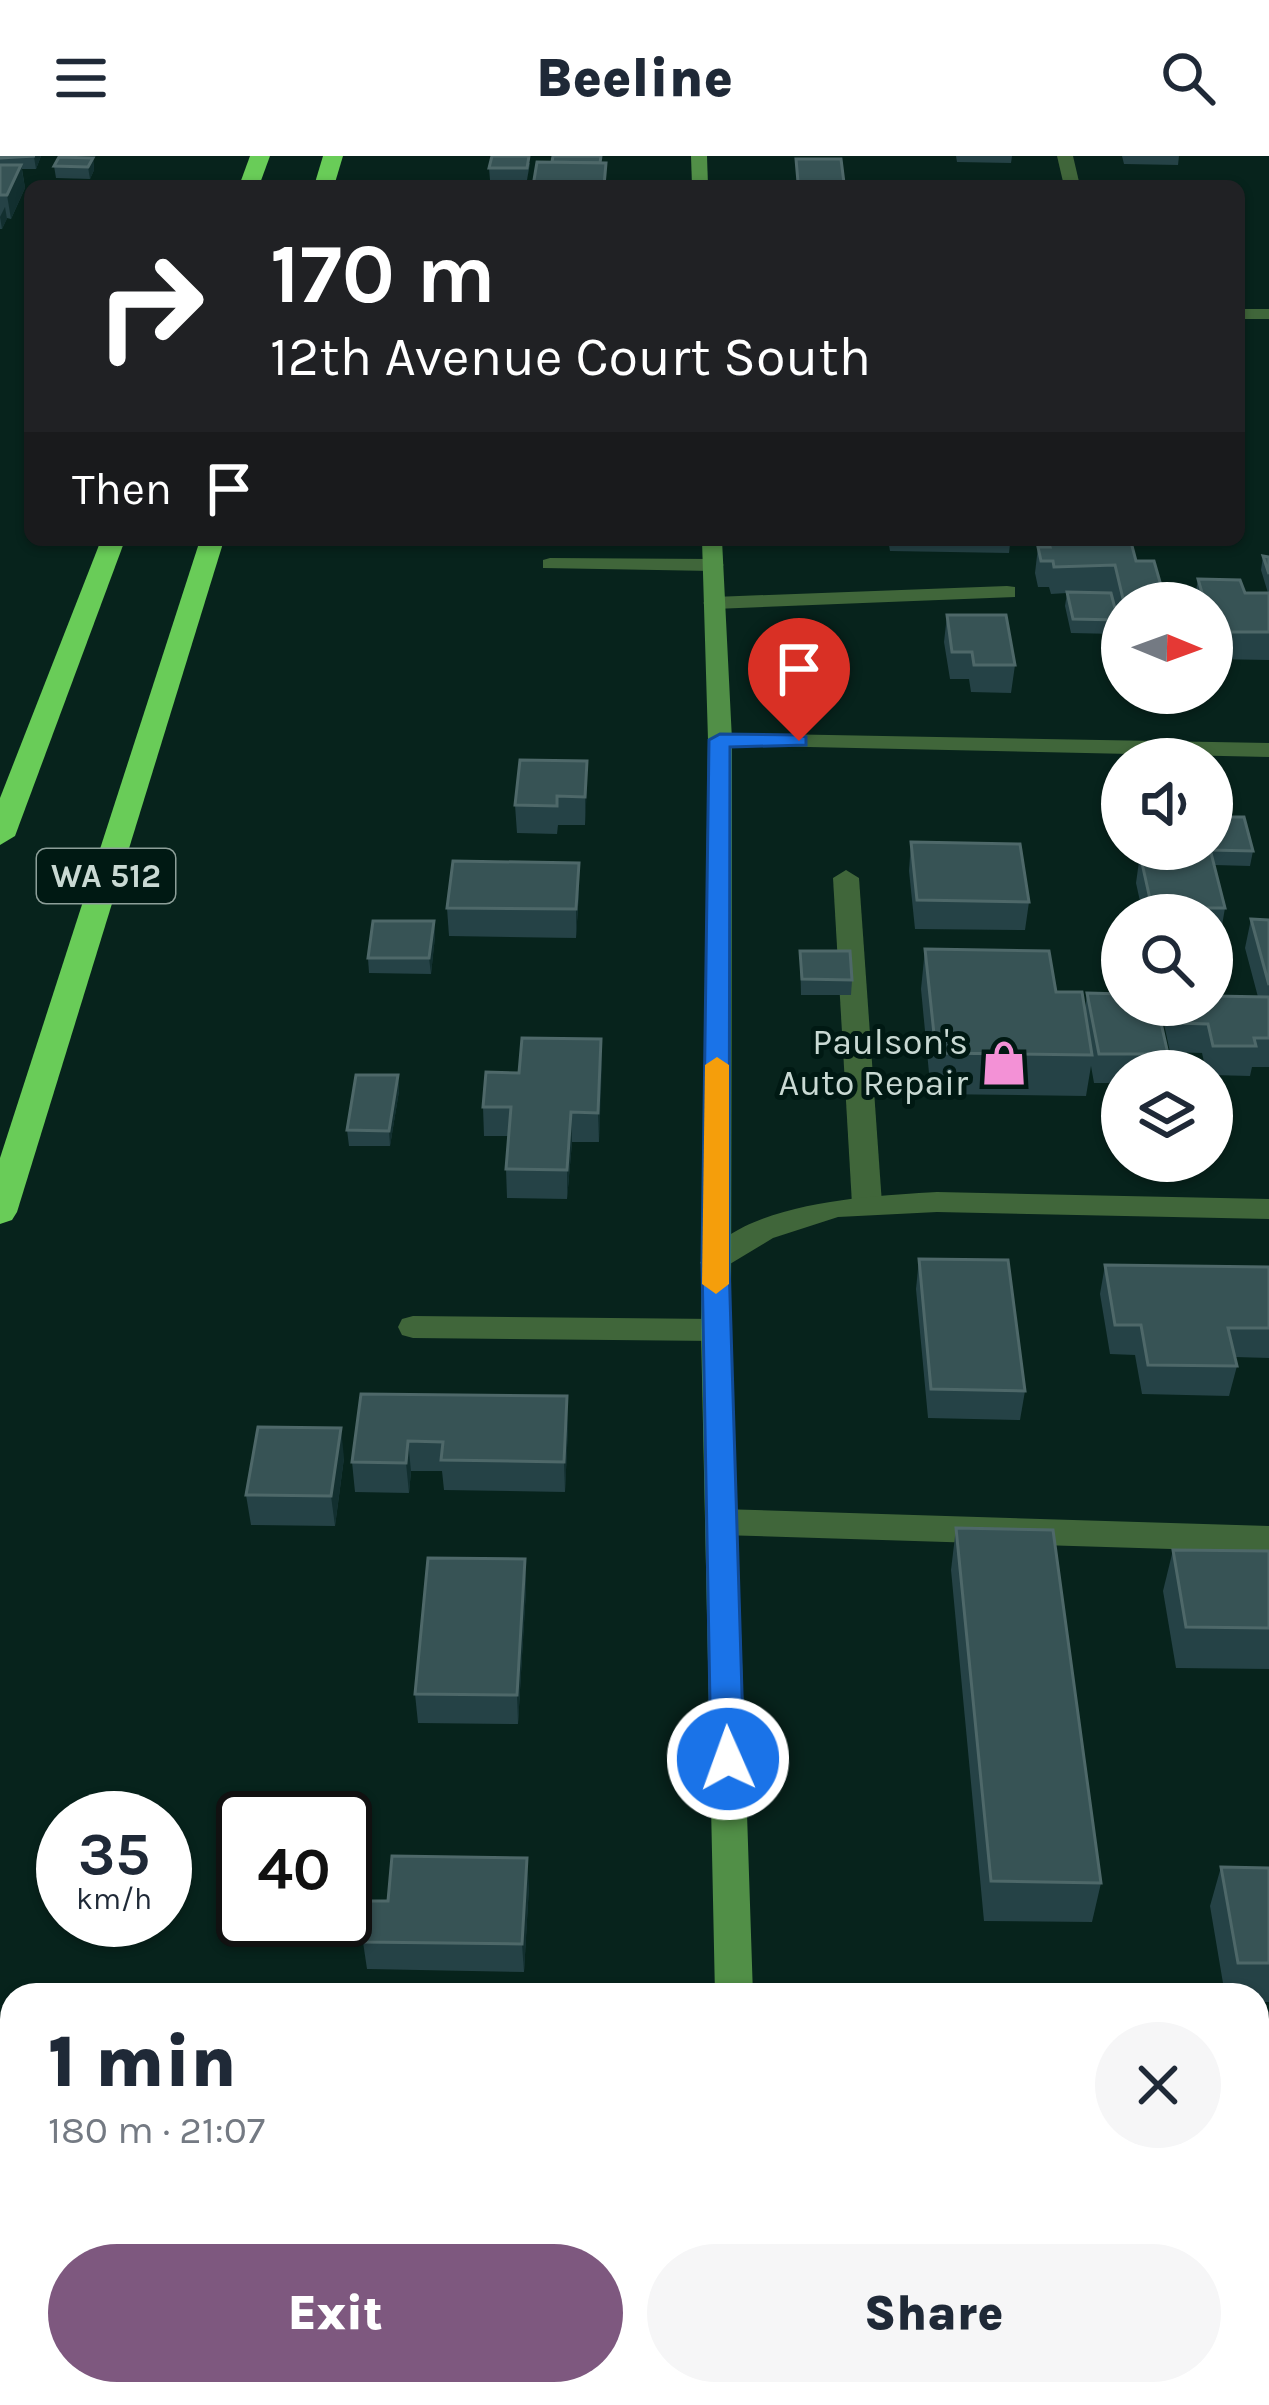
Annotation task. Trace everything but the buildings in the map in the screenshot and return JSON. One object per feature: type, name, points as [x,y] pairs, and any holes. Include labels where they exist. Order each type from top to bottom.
[{"type":"highway","name":"WA 512","points":[[0,836],[111,546]]},
{"type":"highway","name":"WA 512","points":[[0,1212],[210,546]]},
{"type":"street","points":[[550,564],[713,553],[720,740],[716,1330],[734,1983]]},
{"type":"street","points":[[714,603],[1007,592]]},
{"type":"street","points":[[720,740],[1269,749]]},
{"type":"street","points":[[846,878],[867,1204]]},
{"type":"street","points":[[716,1263],[786,1220],[867,1204],[1269,1209]]},
{"type":"street","points":[[413,1327],[716,1330]]},
{"type":"street","points":[[721,1522],[1269,1539]]},
{"type":"slow traffic","points":[[716,1284],[717,1065]]},
{"type":"place","name":"Paulson's Auto Repair","points":[[1004,1063]]},
{"type":"route","points":[[728,1759],[716,1330],[720,740],[799,741]]}]
